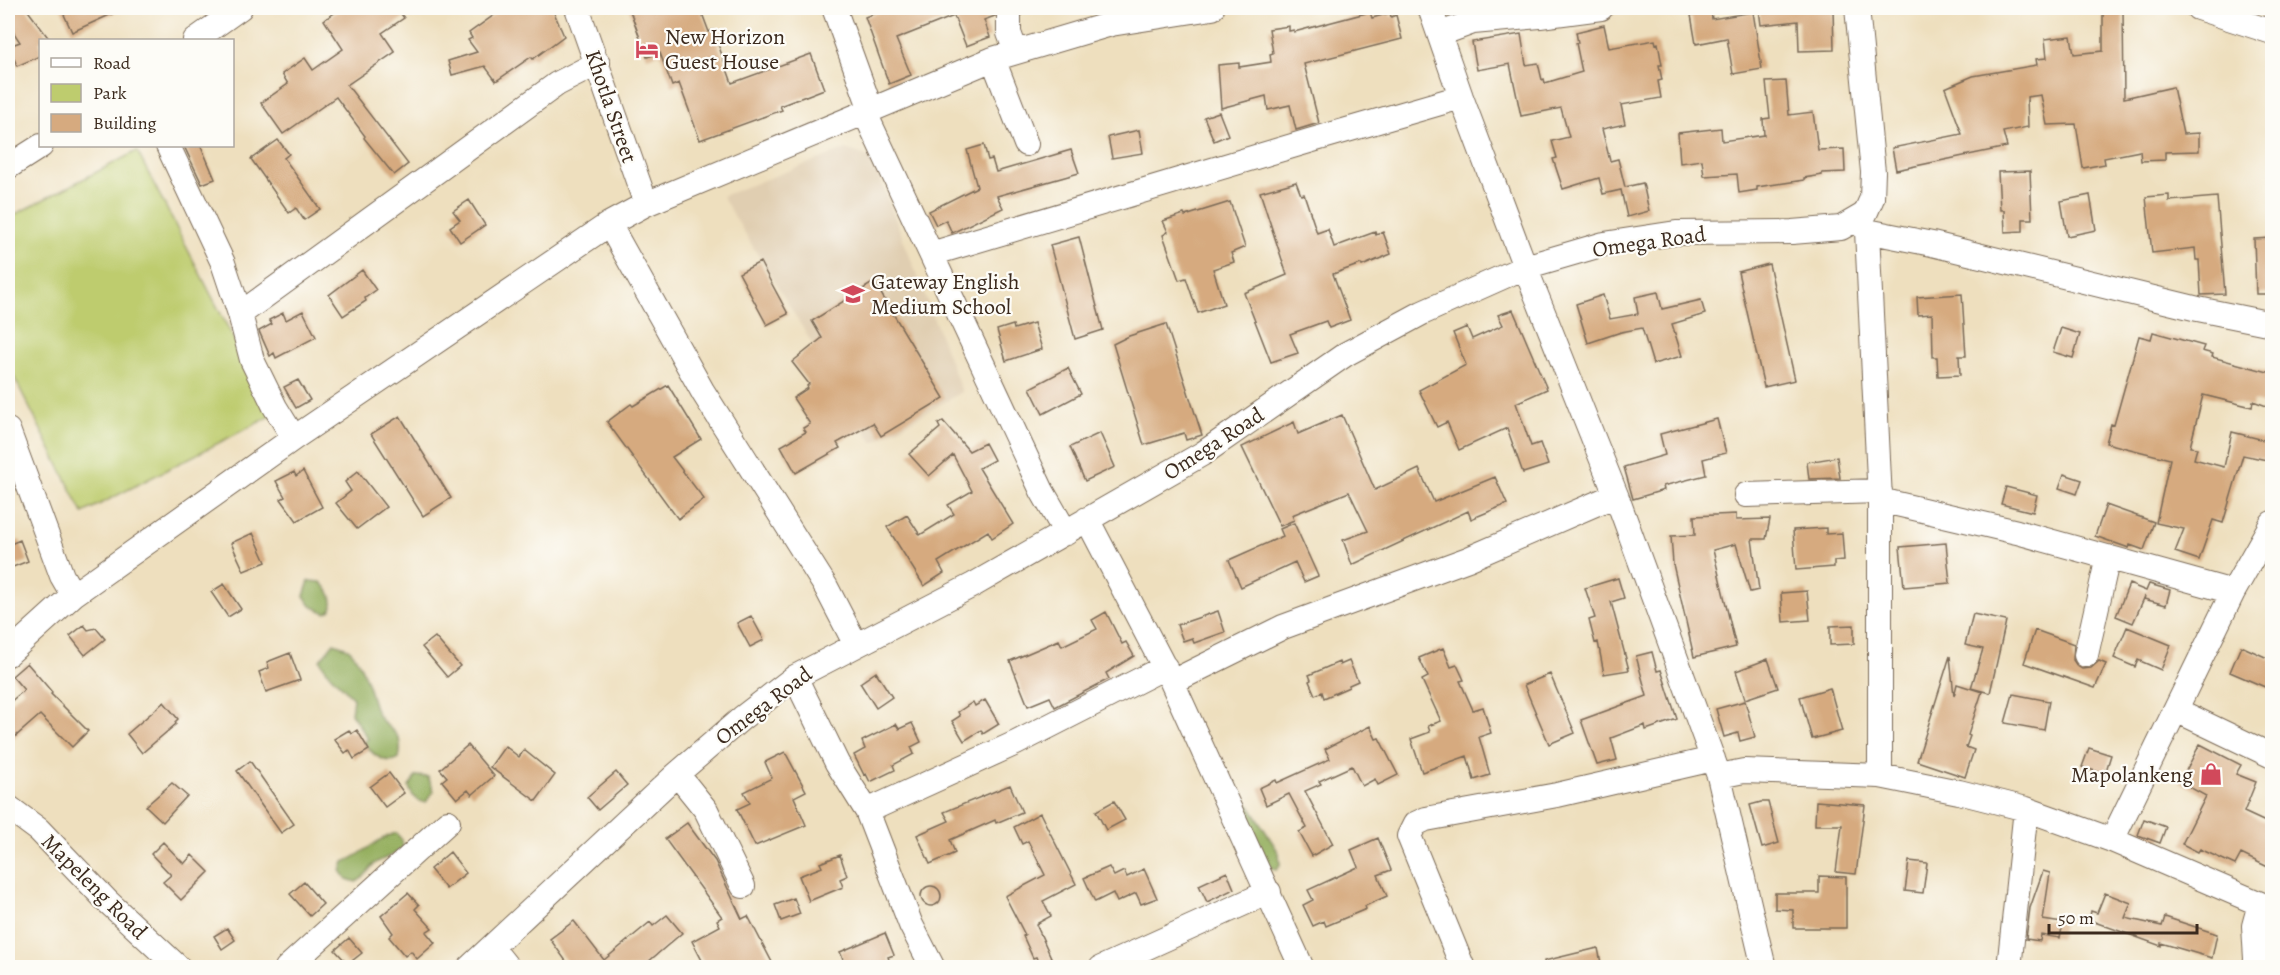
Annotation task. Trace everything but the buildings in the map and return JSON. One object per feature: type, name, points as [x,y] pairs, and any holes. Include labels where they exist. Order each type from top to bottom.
[{"type":"street","points":[[196,39],[240,8]]},
{"type":"street","name":"Khotla Street","points":[[577,8],[646,204]]},
{"type":"street","points":[[834,8],[868,111],[931,254],[1042,491],[1066,533]]},
{"type":"street","points":[[1009,8],[1009,33],[1016,52]]},
{"type":"street","points":[[8,654],[73,596],[294,438],[609,224],[646,204],[993,59],[1110,16],[1212,8]]},
{"type":"street","points":[[1430,8],[1525,267],[1616,495],[1716,767],[1764,968]]},
{"type":"street","points":[[1440,34],[1473,22],[1601,8]]},
{"type":"street","points":[[1857,8],[1873,172],[1872,198],[1862,225],[1880,496],[1880,776]]},
{"type":"street","points":[[2198,8],[2272,32]]},
{"type":"street","points":[[993,59],[1026,144]]},
{"type":"street","points":[[240,314],[557,84],[598,63]]},
{"type":"street","points":[[931,254],[1461,97]]},
{"type":"street","points":[[8,168],[40,147]]},
{"type":"street","points":[[168,147],[223,263],[252,360],[275,407],[294,438]]},
{"type":"street","points":[[609,224],[703,392],[826,587],[856,645]]},
{"type":"street","points":[[1862,225],[2198,309],[2272,324]]},
{"type":"street","name":"Omega Road","points":[[469,968],[676,774],[795,677],[973,585],[1066,533],[1202,454],[1346,354],[1422,313],[1525,267],[1604,244],[1676,233],[1792,232],[1862,225]]},
{"type":"street","points":[[8,430],[62,576],[73,596]]},
{"type":"street","points":[[867,811],[1169,675],[1283,627],[1468,559],[1616,495]]},
{"type":"street","points":[[1746,495],[1880,496],[2233,592]]},
{"type":"street","points":[[1087,519],[1169,675],[1302,968]]},
{"type":"street","points":[[2112,840],[2233,592],[2272,523]]},
{"type":"street","points":[[2086,655],[2108,557]]},
{"type":"street","points":[[795,677],[837,763],[867,811],[910,925],[933,968]]},
{"type":"street","points":[[2176,710],[2272,756]]},
{"type":"street","points":[[1462,968],[1409,836],[1415,824],[1426,819],[1716,767],[1744,771],[1880,776],[1959,792],[2025,809],[2112,840],[2266,907],[2254,926],[2256,960],[2254,968]]},
{"type":"street","points":[[676,774],[706,810],[743,886]]},
{"type":"street","name":"Mapeleng Road","points":[[8,807],[39,830],[107,901],[179,968]]},
{"type":"street","points":[[2009,968],[2025,809]]},
{"type":"street","points":[[286,968],[448,822]]},
{"type":"street","points":[[1107,966],[1269,892]]},
{"type":"street","points":[[492,948],[508,968]]},
{"type":"shaded area","name":"Gateway English Medium School","points":[[846,149],[872,158],[962,392],[873,443],[722,196]]},
{"type":"green space","points":[[137,151],[273,415],[83,513],[8,365],[8,218]]},
{"type":"green space","points":[[309,581],[321,582],[329,591],[332,609],[326,613],[311,606],[304,596]]},
{"type":"green space","points":[[334,643],[347,648],[357,660],[376,711],[384,723],[397,735],[400,748],[399,758],[384,760],[371,751],[364,742],[368,739],[351,713],[353,699],[320,660]]},
{"type":"green space","points":[[416,776],[428,777],[434,791],[426,802],[417,800],[410,790],[409,787]]},
{"type":"green space","points":[[1249,805],[1279,853],[1280,865],[1276,870],[1269,867],[1241,811]]},
{"type":"green space","points":[[396,833],[402,840],[403,848],[374,864],[364,877],[356,882],[347,879],[341,871],[344,862]]},
{"type":"place","name":"New Horizon Guest House","points":[[647,49]]},
{"type":"place","name":"Gateway English Medium School","points":[[853,294]]},
{"type":"place","name":"Mapolankeng","points":[[2211,774]]}]
